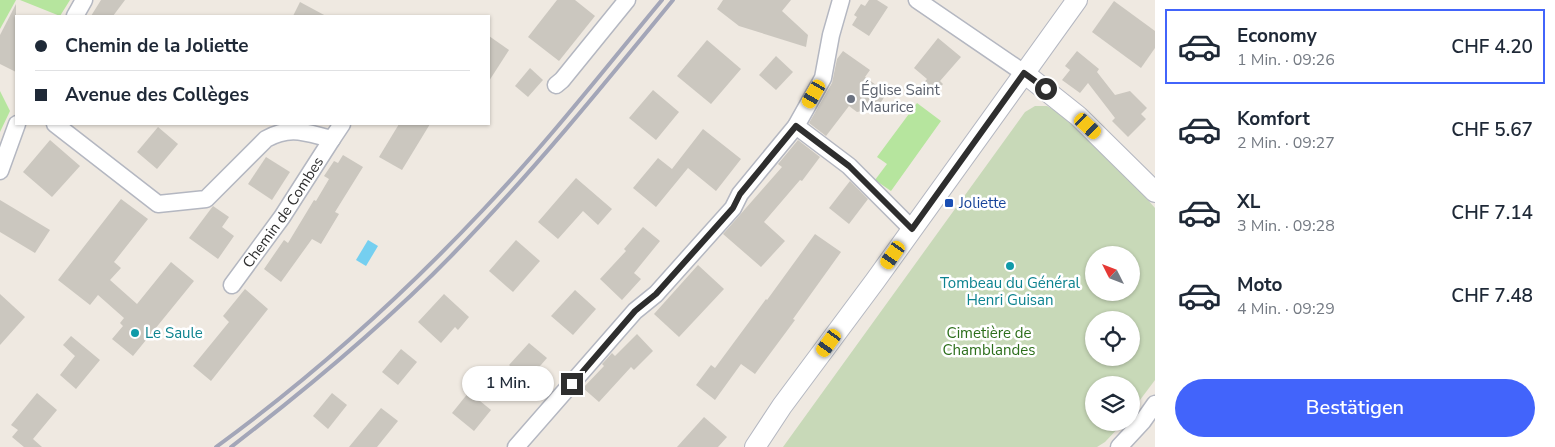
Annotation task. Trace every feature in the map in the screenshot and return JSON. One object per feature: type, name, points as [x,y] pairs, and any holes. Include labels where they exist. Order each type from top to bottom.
[{"type":"street","points":[[76,15],[84,0]]},
{"type":"street","points":[[556,85],[627,0]]},
{"type":"street","points":[[516,447],[635,311],[656,294],[733,208],[740,194],[796,126],[823,78],[831,35],[841,0]]},
{"type":"street","points":[[916,0],[1024,73],[1078,116],[1155,192]]},
{"type":"street","points":[[755,447],[782,406],[1078,0]]},
{"type":"street","points":[[0,172],[17,125]]},
{"type":"street","name":"Chemin de Combes","points":[[56,125],[158,204],[206,199],[266,140],[277,133],[293,130],[332,139]]},
{"type":"street","name":"Chemin de Combes","points":[[232,285],[282,217],[341,125]]},
{"type":"street","points":[[796,126],[849,166],[912,229]]},
{"type":"street","points":[[1119,447],[1143,421],[1155,404]]},
{"type":"green space","points":[[0,0],[16,0],[0,29]]},
{"type":"green space","points":[[20,0],[70,0],[61,15]]},
{"type":"green space","points":[[0,91],[10,111],[0,132]]},
{"type":"green space","points":[[917,103],[941,121],[891,191],[875,180],[887,164],[877,157]]},
{"type":"green space","name":"Cimetière de Chamblandes","points":[[1035,106],[1047,106],[1058,112],[1130,180],[1155,208],[1155,380],[1140,400],[1140,376],[1085,376],[1085,431],[1115,431],[1105,442],[1097,447],[783,447],[1025,112]]},
{"type":"water","points":[[368,240],[378,246],[366,266],[356,260]]},
{"type":"building","points":[[101,0],[125,0],[114,15],[92,15]]},
{"type":"building","points":[[557,0],[575,0],[595,16],[559,61],[528,37]]},
{"type":"building","points":[[723,0],[791,0],[782,11],[808,35],[806,47],[739,26],[717,9]]},
{"type":"building","points":[[869,0],[877,0],[888,7],[869,36],[852,25],[857,17],[854,15],[861,4],[865,6]]},
{"type":"building","points":[[1114,1],[1155,31],[1155,48],[1141,68],[1092,32]]},
{"type":"building","points":[[300,2],[324,15],[294,15]]},
{"type":"building","points":[[16,4],[15,72],[0,64],[0,35]]},
{"type":"building","points":[[490,37],[509,50],[490,79]]},
{"type":"building","points":[[938,38],[961,57],[940,81],[943,84],[934,95],[922,85],[927,79],[914,68]]},
{"type":"building","points":[[707,40],[741,69],[711,104],[677,76]]},
{"type":"building","name":"Église Saint Maurice","points":[[843,51],[870,70],[865,77],[887,93],[877,108],[857,112],[849,106],[826,136],[809,123],[832,83],[837,59]]},
{"type":"building","points":[[1077,51],[1099,69],[1097,72],[1115,95],[1130,91],[1147,108],[1141,114],[1146,119],[1128,137],[1112,121],[1115,118],[1088,83],[1080,93],[1062,80],[1070,70],[1065,66]]},
{"type":"building","points":[[776,56],[793,72],[776,90],[759,75]]},
{"type":"building","points":[[530,68],[543,80],[528,97],[515,86]]},
{"type":"building","points":[[653,90],[679,112],[656,140],[629,118]]},
{"type":"building","points":[[398,125],[429,125],[402,170],[379,157]]},
{"type":"building","points":[[158,127],[178,144],[157,169],[137,152]]},
{"type":"building","points":[[703,129],[741,159],[716,191],[688,168],[656,207],[633,188],[658,158],[672,169]]},
{"type":"building","points":[[50,140],[80,166],[52,197],[23,172]]},
{"type":"building","points":[[798,140],[820,157],[802,181],[800,180],[764,222],[785,241],[761,267],[723,234],[782,167],[778,164]]},
{"type":"building","points":[[343,155],[363,167],[335,212],[339,214],[321,244],[312,239],[281,282],[264,269],[284,240],[288,243],[329,179],[324,176],[334,161],[338,163]]},
{"type":"building","points":[[266,157],[290,172],[272,200],[248,184]]},
{"type":"building","points":[[576,178],[612,209],[598,225],[583,211],[558,239],[538,222]]},
{"type":"building","points":[[850,181],[868,199],[849,224],[829,208]]},
{"type":"building","points":[[121,199],[148,219],[114,262],[121,268],[110,280],[137,304],[171,262],[194,281],[133,356],[112,339],[123,326],[120,323],[124,318],[98,295],[90,305],[58,280]]},
{"type":"building","points":[[0,200],[50,230],[35,253],[0,232]]},
{"type":"building","points":[[213,206],[229,217],[222,227],[234,236],[218,259],[189,238]]},
{"type":"building","points":[[643,227],[660,241],[634,273],[641,279],[622,300],[600,279],[626,251],[624,249]]},
{"type":"building","points":[[815,234],[841,252],[793,319],[795,320],[755,374],[741,364],[715,400],[696,385],[711,365],[715,368]]},
{"type":"building","points":[[516,240],[540,261],[513,292],[489,271]]},
{"type":"building","points":[[698,265],[724,289],[679,337],[654,314]]},
{"type":"building","points":[[245,289],[268,309],[211,381],[193,366],[229,322],[223,316]]},
{"type":"building","points":[[575,290],[596,309],[573,335],[551,316]]},
{"type":"building","points":[[0,294],[25,317],[0,345]]},
{"type":"building","points":[[444,294],[469,317],[458,330],[455,327],[441,343],[418,322]]},
{"type":"building","points":[[637,334],[653,351],[634,370],[631,367],[599,402],[583,388],[604,366],[602,364],[612,353],[615,356]]},
{"type":"building","points":[[71,336],[100,360],[76,389],[60,375],[75,356],[63,345]]},
{"type":"building","points":[[529,343],[547,358],[527,381],[509,365]]},
{"type":"building","points":[[401,349],[417,362],[398,385],[382,372]]},
{"type":"building","points":[[469,392],[491,410],[474,431],[452,413]]},
{"type":"building","points":[[37,393],[57,410],[33,439],[42,447],[24,447],[12,437],[18,430],[11,425]]},
{"type":"building","points":[[332,393],[347,405],[328,429],[313,416]]},
{"type":"building","points":[[381,408],[398,421],[377,447],[349,447]]},
{"type":"building","points":[[704,417],[727,437],[718,447],[677,447]]},
{"type":"railway","points":[[216,447],[287,393],[355,335],[451,243],[529,160],[662,0]]},
{"type":"railway","points":[[231,447],[345,355],[400,306],[453,254],[482,224],[593,98],[673,0]]},
{"type":"place","name":"Église Saint Maurice","points":[[851,99]]},
{"type":"place","name":"Joliette","points":[[949,203]]},
{"type":"place","name":"Tombeau du Général Henri Guisan","points":[[1010,266]]},
{"type":"place","name":"Le Saule","points":[[135,333]]},
{"type":"route","points":[[572,384],[635,311],[656,294],[733,208],[740,194],[796,126],[849,166],[912,229],[1024,73],[1046,89]]}]
